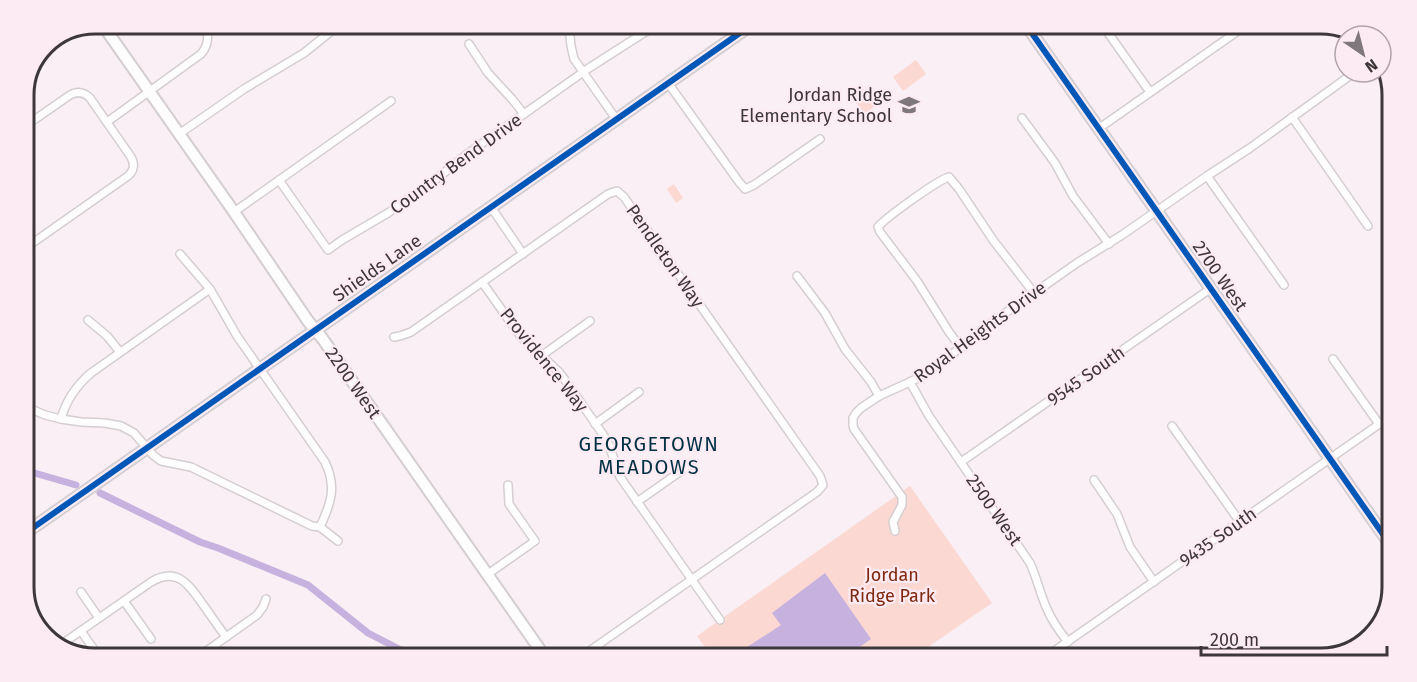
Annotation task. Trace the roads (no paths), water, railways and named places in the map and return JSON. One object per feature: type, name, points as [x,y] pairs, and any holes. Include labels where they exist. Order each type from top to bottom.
[{"type":"main road","name":"2200 West","points":[[109,34],[539,648]]},
{"type":"main road","name":"Shields Lane","points":[[35,526],[738,34]]},
{"type":"main road","name":"2700 West","points":[[1032,34],[1382,533]]},
{"type":"street","points":[[107,122],[201,54],[208,43],[208,34]]},
{"type":"street","points":[[179,134],[254,83],[304,53],[328,34]]},
{"type":"street","points":[[570,34],[572,53],[616,119]]},
{"type":"street","name":"Country Bend Drive","points":[[279,180],[328,250],[377,220],[583,72],[642,34]]},
{"type":"street","points":[[1109,34],[1150,92]]},
{"type":"street","points":[[1098,129],[1232,34]]},
{"type":"street","points":[[469,44],[488,73],[524,114]]},
{"type":"street","points":[[668,82],[746,189],[820,139]]},
{"type":"street","name":"Royal Heights Drive","points":[[895,531],[893,522],[902,505],[902,497],[857,433],[853,425],[856,412],[879,396],[910,382],[961,348],[991,323],[1250,148],[1338,84]]},
{"type":"street","points":[[35,119],[70,95],[80,92],[90,98],[107,122],[131,157],[133,167],[128,176],[35,241]]},
{"type":"street","points":[[234,212],[391,101]]},
{"type":"street","points":[[1292,117],[1368,226]]},
{"type":"street","points":[[1022,118],[1055,163],[1073,196],[1109,244]]},
{"type":"street","points":[[1207,176],[1284,285]]},
{"type":"street","points":[[961,348],[917,281],[882,236],[878,227],[884,221],[949,177],[988,234],[1034,293]]},
{"type":"street","name":"Pendleton Way","points":[[394,337],[411,332],[608,194],[617,191],[621,193],[820,476],[823,485],[817,492],[691,580]]},
{"type":"street","points":[[491,207],[523,254]]},
{"type":"street","points":[[180,254],[210,289],[237,336],[328,468],[332,495],[320,527]]},
{"type":"street","points":[[797,276],[825,313],[845,349],[879,396]]},
{"type":"street","name":"Providence Way","points":[[482,282],[521,337],[565,380],[609,445],[620,477],[720,620]]},
{"type":"street","points":[[61,419],[66,405],[79,384],[91,373],[210,289]]},
{"type":"street","name":"9545 South","points":[[961,462],[1210,289]]},
{"type":"street","points":[[88,320],[107,336],[120,352]]},
{"type":"street","points":[[541,356],[590,321]]},
{"type":"street","points":[[1334,359],[1379,424]]},
{"type":"street","name":"2500 West","points":[[910,382],[929,416],[1027,557],[1036,574],[1046,607],[1055,625],[1068,642]]},
{"type":"street","points":[[595,424],[639,392]]},
{"type":"street","points":[[35,411],[61,419],[121,426],[134,433],[161,461],[191,467],[312,526],[320,527],[338,542]]},
{"type":"street","name":"9435 South","points":[[1059,648],[1382,422]]},
{"type":"street","points":[[1172,426],[1240,522]]},
{"type":"street","points":[[637,502],[691,464]]},
{"type":"street","points":[[1094,480],[1117,514],[1130,547],[1154,582]]},
{"type":"street","points":[[488,574],[535,541],[509,504],[508,485]]},
{"type":"street","points":[[67,640],[156,579],[166,576],[183,580],[191,588],[226,637]]},
{"type":"street","points":[[594,648],[691,580]]},
{"type":"street","points":[[81,592],[99,618]]},
{"type":"street","points":[[211,648],[257,615],[266,599]]},
{"type":"street","points":[[124,601],[151,639]]},
{"type":"street","points":[[81,631],[92,647]]},
{"type":"waterway","points":[[35,473],[76,485]]},
{"type":"waterway","points":[[100,493],[200,542],[308,585],[368,633],[397,648]]},
{"type":"place","name":"Jordan Ridge Elementary School","points":[[909,105]]},
{"type":"district","name":"GEORGETOWN MEADOWS","points":[[649,456]]},
{"type":"park label","name":"Jordan Ridge Park","points":[[892,585]]}]
